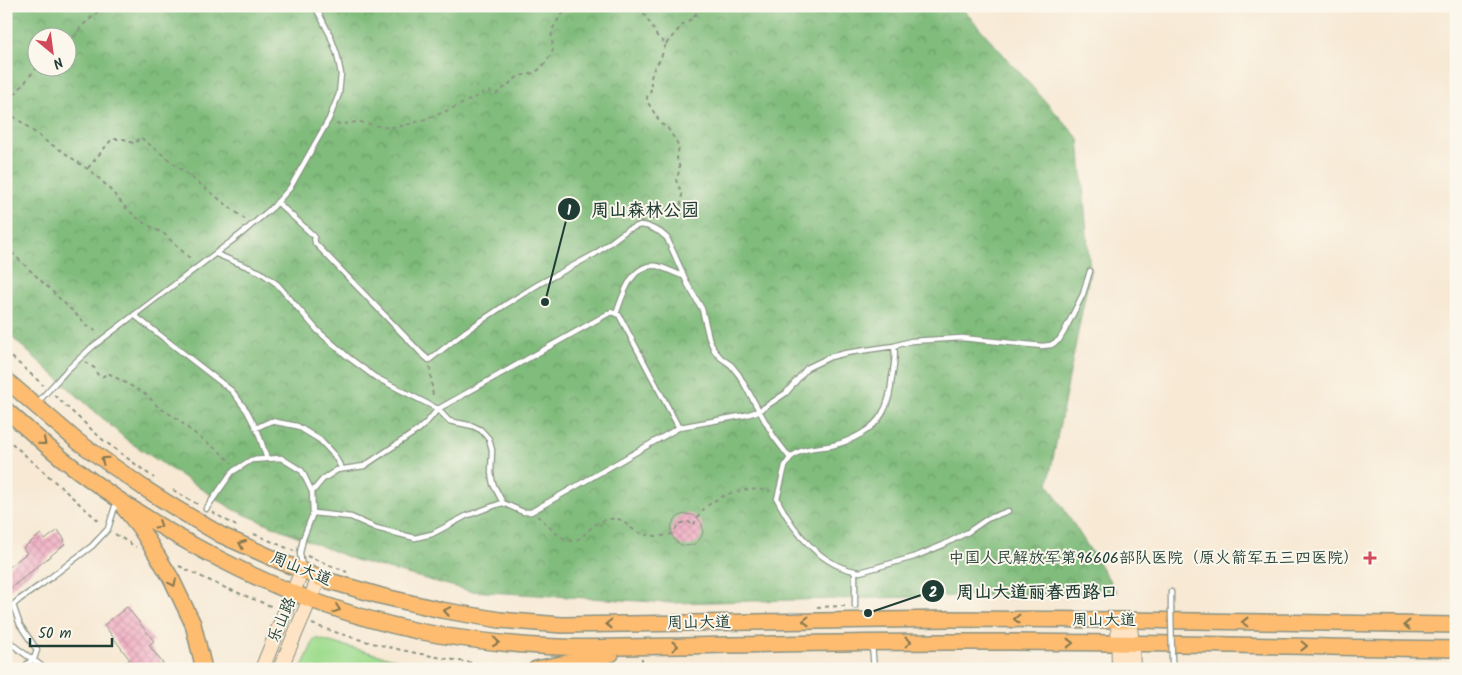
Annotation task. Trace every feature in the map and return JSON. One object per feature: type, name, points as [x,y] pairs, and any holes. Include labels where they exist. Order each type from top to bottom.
[{"type":"main road","name":"周山大道","points":[[6,380],[76,441],[177,509],[221,535],[319,578],[381,596],[441,610],[500,620],[562,625],[949,619],[1456,625]]},
{"type":"main road","name":"周山大道","points":[[6,410],[62,459],[117,499],[210,555],[310,600],[350,614],[437,634],[561,648],[948,642],[1456,649]]},
{"type":"main road","points":[[117,499],[140,528],[171,578],[193,624],[204,669]]},
{"type":"main road","name":"乐山路","points":[[262,669],[302,570]]},
{"type":"main road","name":"乐山路","points":[[280,669],[319,578]]},
{"type":"main road","points":[[1123,668],[1124,620]]},
{"type":"main road","points":[[536,669],[649,646]]},
{"type":"lane","points":[[36,405],[66,370],[101,340],[216,254],[252,225],[290,188],[328,120],[339,94],[341,74],[338,54],[315,6]]},
{"type":"lane","points":[[277,202],[314,236],[315,243],[430,360],[466,331],[504,305],[595,254],[628,230],[640,225],[654,229],[667,238],[702,310],[708,338],[714,350],[731,365],[746,386],[774,437],[790,458]]},
{"type":"lane","points":[[216,254],[260,272],[278,284],[318,331],[348,358],[376,377],[438,409],[449,421],[473,426],[480,430],[489,438],[492,450],[491,473],[493,484],[503,503],[523,512],[531,512],[680,428],[746,415],[759,410],[786,393],[807,368],[818,362],[846,353],[894,346],[910,341],[962,338],[1042,346],[1051,344],[1059,340],[1064,332],[1083,294],[1090,271]]},
{"type":"lane","points":[[616,314],[625,290],[636,273],[649,266],[659,267],[684,276]]},
{"type":"lane","points":[[312,492],[323,479],[337,470],[364,466],[422,426],[438,409],[612,312],[619,315],[680,428]]},
{"type":"lane","points":[[134,315],[232,391],[256,428],[267,459]]},
{"type":"lane","points":[[894,346],[893,369],[887,403],[883,414],[877,422],[850,440],[836,445],[810,448],[797,452],[790,458],[785,466],[782,484],[776,499],[783,511],[802,538],[817,552],[833,563],[854,572],[914,557],[968,532],[986,519],[1008,512]]},
{"type":"lane","points":[[256,428],[271,421],[297,426],[320,440],[334,455],[342,469]]},
{"type":"lane","points":[[206,509],[232,472],[251,460],[281,458],[302,471],[312,492],[313,513],[300,553],[302,570]]},
{"type":"lane","points":[[24,669],[34,659],[36,650],[20,625],[14,605],[92,546],[108,529],[117,499]]},
{"type":"lane","points":[[313,513],[351,517],[376,528],[416,538],[432,534],[466,516],[503,503]]},
{"type":"lane","points":[[854,572],[855,606]]},
{"type":"lane","points":[[1171,592],[1173,669]]},
{"type":"lane","points":[[6,638],[14,647],[34,659],[45,669]]},
{"type":"lane","points":[[872,643],[874,669]]},
{"type":"path","points":[[78,32],[82,25],[96,15],[103,6]]},
{"type":"path","points":[[328,120],[340,125],[359,122],[392,127],[418,122],[484,92],[489,91],[496,94],[517,78],[533,73],[545,62],[553,47],[551,36],[553,29],[568,6]]},
{"type":"path","points":[[632,6],[634,11],[641,10],[644,13],[657,36],[666,44]]},
{"type":"path","points":[[640,225],[669,210],[678,208],[681,204],[682,194],[676,180],[680,169],[677,158],[679,146],[667,127],[661,124],[647,97],[651,90],[649,88],[653,68],[658,62],[666,44],[683,24],[693,18],[698,11],[697,6]]},
{"type":"path","points":[[6,108],[28,78]]},
{"type":"path","points":[[6,94],[12,98]]},
{"type":"path","points":[[6,112],[47,142],[88,168],[127,209],[142,222],[163,234],[199,267]]},
{"type":"path","points":[[88,168],[112,139],[124,139],[135,144],[140,137],[252,225]]},
{"type":"path","points":[[6,247],[86,326],[93,328],[101,340]]},
{"type":"path","points":[[6,352],[104,440],[154,478]]},
{"type":"path","points":[[80,358],[96,370],[99,376],[102,377],[108,373],[147,395],[158,407],[175,417],[238,468]]},
{"type":"path","points":[[430,360],[433,402],[438,409]]},
{"type":"path","points":[[6,438],[108,529],[136,547]]},
{"type":"path","points":[[169,488],[240,529]]},
{"type":"path","points":[[531,512],[557,535],[569,541],[578,540],[595,524],[606,520],[618,519],[638,532],[659,536],[672,534],[682,522],[689,522],[693,526],[703,510],[724,496],[739,491],[752,490],[778,494]]},
{"type":"path","points":[[249,532],[347,572]]},
{"type":"path","points":[[179,566],[221,586],[285,612]]},
{"type":"path","points":[[812,607],[855,606]]},
{"type":"path","points":[[301,620],[340,634],[385,646],[473,664],[515,669]]},
{"type":"path","points":[[1013,669],[1123,668]]},
{"type":"path","points":[[770,669],[824,669]]},
{"type":"green space","points":[[6,6],[960,6],[1079,139],[1090,271],[1048,484],[1117,592],[672,603],[470,591],[355,560],[234,510],[128,441],[6,332]]},
{"type":"green space","points":[[315,638],[432,669],[301,669]]},
{"type":"building","points":[[687,514],[699,518],[703,530],[699,542],[687,546],[675,542],[671,530],[675,518]]},
{"type":"building","points":[[58,530],[65,540],[63,542],[65,544],[6,592],[6,569],[27,553],[23,548],[41,534],[45,540]]},
{"type":"building","points":[[127,607],[154,641],[149,645],[167,669],[118,669],[130,660],[104,625]]},
{"type":"place","name":"周山森林公园","points":[[545,302]]},
{"type":"place","name":"中国人民解放军第96606部队医院（原火箭军五三四医院）","points":[[1370,558]]},
{"type":"place","name":"周山大道丽春西路口","points":[[868,613]]}]
